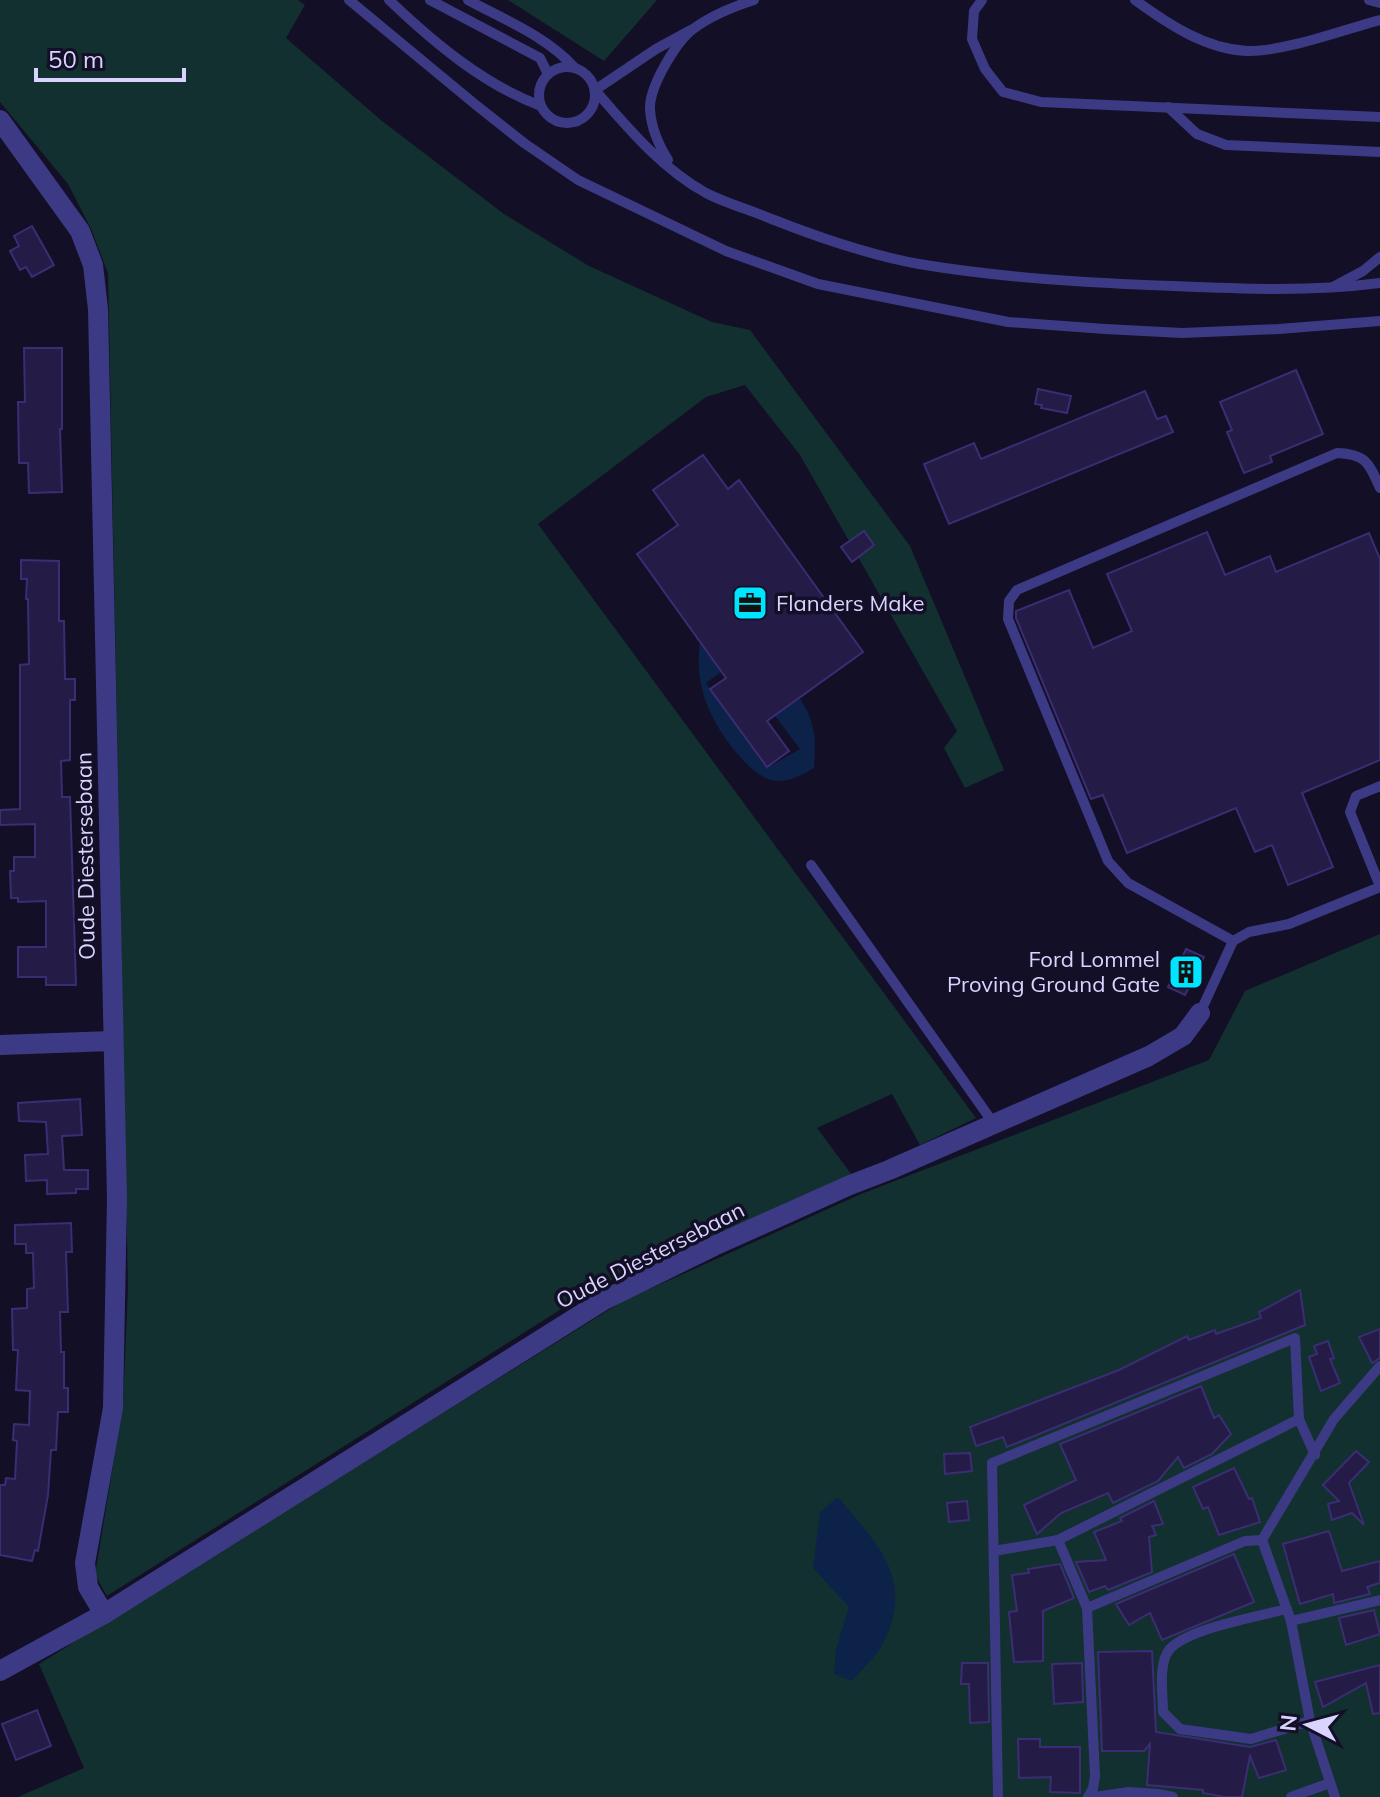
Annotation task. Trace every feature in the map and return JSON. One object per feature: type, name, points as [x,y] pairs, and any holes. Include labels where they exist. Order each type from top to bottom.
[{"type":"street","name":"Oude Diestersebaan","points":[[0,120],[80,231],[93,265],[98,309],[117,1199],[113,1408],[85,1563],[88,1587],[104,1614]]},
{"type":"street","name":"Oude Diestersebaan","points":[[0,1671],[104,1614],[604,1300],[755,1228],[1149,1056],[1183,1036],[1200,1013]]},
{"type":"street","points":[[0,1045],[112,1041]]},
{"type":"lane","points":[[349,0],[524,143],[578,180],[726,251],[818,284],[1008,322],[1105,329],[1182,333],[1380,321]]},
{"type":"lane","points":[[389,0],[421,31],[489,80],[519,98],[541,106],[553,120],[562,123],[580,121],[592,108],[595,90],[656,49],[691,30],[721,6],[754,0]]},
{"type":"lane","points":[[430,0],[540,58],[548,74]]},
{"type":"lane","points":[[468,0],[562,53],[575,68],[588,76],[595,90],[642,144],[676,172],[707,193],[803,231],[917,263],[1112,284],[1328,290],[1380,283]]},
{"type":"lane","points":[[982,0],[974,11],[972,39],[985,69],[1003,92],[1041,102],[1380,117]]},
{"type":"lane","points":[[1135,0],[1166,22],[1210,44],[1246,51],[1281,48],[1380,20]]},
{"type":"lane","points":[[1369,0],[1380,3]]},
{"type":"lane","points":[[676,172],[657,143],[650,105],[672,53],[691,30]]},
{"type":"lane","points":[[541,106],[539,89],[548,74],[566,67],[575,68]]},
{"type":"lane","points":[[1168,107],[1197,134],[1226,145],[1380,152]]},
{"type":"lane","points":[[1328,290],[1363,271],[1380,257]]},
{"type":"lane","points":[[1233,941],[1128,883],[1108,861],[1008,619],[1009,601],[1017,590],[1337,453],[1364,458],[1380,488]]},
{"type":"lane","points":[[1200,1013],[1233,941],[1249,932],[1289,924],[1380,886],[1350,812],[1356,796],[1380,786]]},
{"type":"lane","points":[[811,865],[994,1124]]},
{"type":"lane","points":[[998,1797],[992,1463],[1295,1338],[1299,1419],[1315,1455]]},
{"type":"lane","points":[[1262,1540],[1334,1419],[1380,1366]]},
{"type":"lane","points":[[994,1551],[1058,1540],[1299,1419]]},
{"type":"lane","points":[[1058,1540],[1087,1608],[1095,1776],[1091,1797],[1129,1792],[1173,1797]]},
{"type":"lane","points":[[1087,1608],[1245,1541],[1262,1540]]},
{"type":"lane","points":[[1262,1540],[1291,1621],[1310,1721],[1335,1797]]},
{"type":"lane","points":[[1291,1621],[1380,1600]]},
{"type":"lane","points":[[1287,1609],[1189,1636],[1168,1651],[1164,1668],[1163,1712],[1180,1729],[1251,1739],[1310,1721]]},
{"type":"lane","points":[[1291,1797],[1330,1783]]},
{"type":"green space","points":[[0,0],[298,0],[305,5],[286,38],[382,121],[504,214],[589,266],[712,322],[750,330],[910,546],[1004,770],[965,788],[944,748],[957,731],[800,455],[745,385],[706,397],[538,524],[976,1118],[920,1145],[892,1094],[817,1128],[852,1175],[598,1286],[107,1596],[95,1575],[123,1404],[128,1288],[108,273],[91,229],[68,184],[0,102]]},
{"type":"green space","points":[[508,0],[657,0],[604,61]]},
{"type":"green space","points":[[1380,934],[1380,1797],[18,1797],[84,1768],[39,1664],[623,1301],[861,1194],[1209,1060],[1245,991]]},
{"type":"water","points":[[700,642],[721,672],[706,683],[767,768],[800,749],[775,716],[800,698],[814,732],[814,768],[792,779],[774,781],[758,774],[742,759],[711,714],[699,672]]},
{"type":"water","points":[[838,1497],[879,1549],[894,1584],[895,1603],[891,1624],[881,1647],[852,1681],[834,1674],[836,1649],[849,1607],[813,1568],[820,1512]]},
{"type":"building","points":[[32,226],[54,265],[32,277],[26,267],[20,270],[10,251],[19,246],[14,236]]},
{"type":"building","points":[[24,348],[62,348],[62,492],[29,493],[28,463],[19,463],[18,402],[25,402]]},
{"type":"building","points":[[1296,370],[1323,434],[1270,456],[1272,462],[1244,473],[1227,432],[1232,430],[1220,402]]},
{"type":"building","points":[[1038,389],[1071,396],[1067,413],[1035,404]]},
{"type":"building","points":[[1145,391],[1157,419],[1166,416],[1173,432],[949,524],[924,464],[974,443],[981,459]]},
{"type":"building","name":"Flanders Make","points":[[703,455],[728,489],[739,480],[863,652],[767,721],[789,751],[767,767],[710,689],[726,678],[637,554],[678,525],[653,490]]},
{"type":"building","points":[[864,531],[874,545],[852,562],[841,547]]},
{"type":"building","points":[[1207,532],[1225,575],[1270,556],[1276,572],[1369,533],[1380,559],[1380,760],[1302,793],[1333,867],[1288,885],[1272,845],[1255,852],[1236,808],[1127,853],[1103,795],[1091,799],[1016,618],[1016,611],[1069,590],[1093,648],[1132,631],[1107,574]]},
{"type":"building","points":[[21,560],[59,561],[59,621],[64,621],[65,679],[75,679],[75,700],[70,700],[70,760],[61,761],[62,797],[70,797],[76,985],[46,985],[46,977],[18,977],[18,947],[46,947],[46,901],[18,902],[18,898],[11,898],[10,871],[14,871],[14,857],[35,857],[35,824],[0,825],[0,810],[20,809],[20,665],[29,664],[27,579],[21,579]]},
{"type":"building","name":"Ford Lommel Proving Ground Gate","points":[[1186,949],[1204,957],[1185,995],[1168,987]]},
{"type":"building","points":[[80,1099],[82,1135],[62,1136],[64,1170],[88,1170],[88,1189],[76,1189],[76,1193],[47,1194],[47,1180],[26,1181],[25,1155],[48,1154],[46,1122],[19,1121],[18,1103]]},
{"type":"building","points":[[71,1223],[72,1252],[66,1252],[68,1312],[60,1312],[68,1412],[58,1412],[56,1450],[51,1450],[48,1495],[38,1551],[35,1550],[32,1561],[0,1555],[0,1485],[5,1485],[6,1478],[15,1479],[17,1441],[13,1440],[14,1424],[29,1425],[30,1391],[16,1390],[18,1350],[13,1350],[12,1309],[27,1308],[27,1289],[34,1288],[33,1253],[26,1253],[26,1244],[15,1244],[15,1225]]},
{"type":"building","points":[[1300,1290],[1305,1325],[1007,1447],[1003,1437],[976,1446],[970,1427],[1119,1370],[1187,1336],[1189,1340],[1215,1330],[1216,1334],[1261,1318],[1259,1312]]},
{"type":"building","points":[[1380,1329],[1380,1358],[1372,1363],[1359,1337]]},
{"type":"building","points":[[1328,1341],[1334,1358],[1330,1359],[1340,1383],[1321,1391],[1309,1357],[1317,1354],[1314,1346]]},
{"type":"building","points":[[1201,1386],[1214,1418],[1219,1415],[1231,1434],[1212,1454],[1184,1468],[1178,1457],[1158,1481],[1113,1503],[1108,1493],[1061,1513],[1037,1534],[1024,1505],[1076,1480],[1060,1444]]},
{"type":"building","points":[[1356,1451],[1369,1462],[1349,1483],[1364,1525],[1352,1513],[1332,1520],[1328,1504],[1339,1501],[1323,1485]]},
{"type":"building","points":[[970,1453],[972,1471],[945,1474],[944,1454]]},
{"type":"building","points":[[1234,1468],[1249,1499],[1252,1498],[1260,1522],[1219,1535],[1208,1507],[1203,1509],[1193,1487]]},
{"type":"building","points":[[967,1501],[969,1520],[949,1522],[947,1503]]},
{"type":"building","points":[[1154,1501],[1163,1524],[1152,1526],[1156,1535],[1149,1537],[1152,1572],[1108,1590],[1105,1586],[1089,1592],[1076,1562],[1106,1560],[1094,1532],[1122,1521],[1120,1518]]},
{"type":"building","points":[[1329,1531],[1342,1571],[1380,1561],[1380,1583],[1367,1587],[1370,1594],[1334,1603],[1333,1594],[1300,1604],[1283,1544]]},
{"type":"building","points":[[1234,1554],[1254,1602],[1162,1640],[1150,1613],[1129,1625],[1116,1604]]},
{"type":"building","points":[[1060,1564],[1074,1598],[1043,1611],[1043,1661],[1014,1662],[1009,1612],[1017,1611],[1012,1575]]},
{"type":"building","points":[[1374,1610],[1380,1634],[1346,1645],[1339,1618]]},
{"type":"building","points":[[1152,1651],[1156,1732],[1250,1747],[1276,1740],[1286,1770],[1259,1778],[1250,1756],[1242,1797],[1225,1797],[1203,1793],[1203,1790],[1147,1785],[1150,1744],[1144,1751],[1102,1751],[1098,1652]]},
{"type":"building","points":[[962,1663],[988,1663],[989,1722],[970,1723],[969,1684],[961,1684]]},
{"type":"building","points":[[1082,1663],[1083,1702],[1054,1704],[1052,1664]]},
{"type":"building","points":[[1380,1665],[1380,1713],[1373,1714],[1366,1683],[1323,1707],[1315,1682]]},
{"type":"building","points":[[37,1710],[51,1746],[16,1760],[2,1724]]},
{"type":"building","points":[[1018,1739],[1040,1739],[1040,1747],[1080,1747],[1080,1793],[1050,1792],[1051,1777],[1019,1778]]},
{"type":"place","name":"Flanders Make","points":[[750,603]]},
{"type":"place","name":"Ford Lommel Proving Ground Gate","points":[[1186,972]]}]
